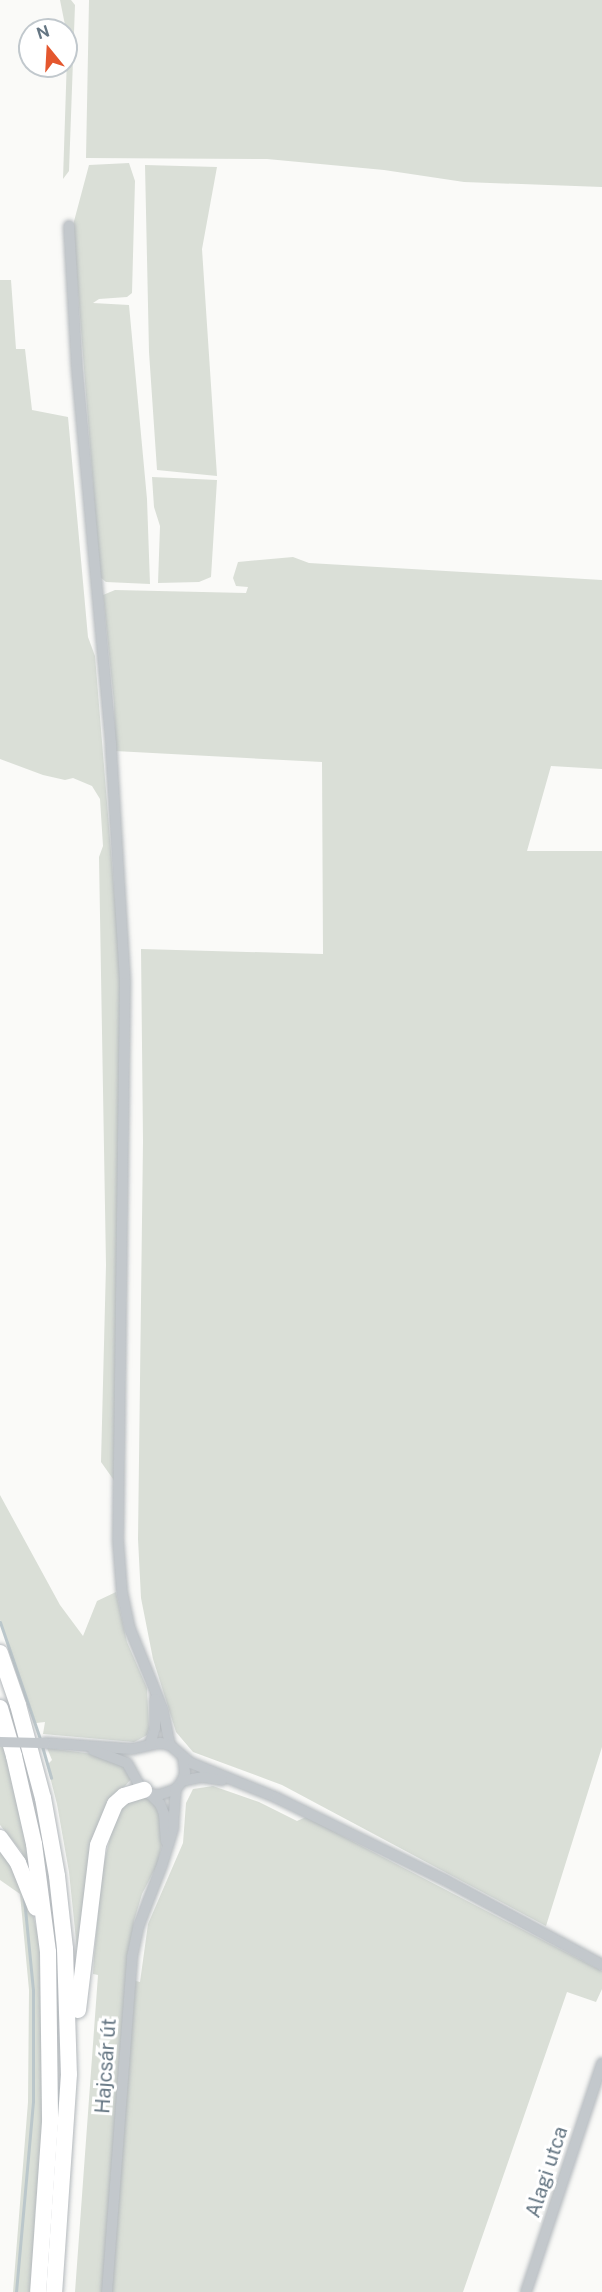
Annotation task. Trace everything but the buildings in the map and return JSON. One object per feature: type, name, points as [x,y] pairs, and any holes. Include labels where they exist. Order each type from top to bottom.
[{"type":"highway","points":[[0,1653],[32,1752],[51,1837],[65,1949],[69,2074]]},
{"type":"highway","points":[[0,1708],[28,1813],[46,1937],[50,2018],[50,2122],[38,2292]]},
{"type":"highway","points":[[54,2292],[69,2074],[98,1845],[116,1804],[123,1796],[147,1792]]},
{"type":"highway","points":[[0,1838],[27,1881],[46,1937]]},
{"type":"street","points":[[69,226],[77,369],[111,746],[125,983],[119,1551],[125,1611],[163,1710],[170,1745]]},
{"type":"street","points":[[154,1686],[156,1715],[146,1746],[137,1754],[133,1771],[135,1779],[147,1792],[168,1793],[179,1785],[202,1777],[246,1785]]},
{"type":"street","points":[[0,1742],[146,1746],[160,1743],[170,1745],[183,1757],[434,1875],[602,1965]]},
{"type":"street","points":[[78,1745],[120,1759],[133,1771]]},
{"type":"street","points":[[179,1785],[185,1773],[183,1757]]},
{"type":"street","name":"Hajcsár út","points":[[107,2292],[132,1957],[139,1925],[173,1828],[179,1785]]},
{"type":"street","name":"Hajcsár út","points":[[147,1792],[160,1804],[164,1814],[166,1848]]},
{"type":"street","name":"Alagi utca","points":[[526,2292],[602,2063]]},
{"type":"shaded area","points":[[60,0],[71,0],[75,5],[75,18],[64,18]]},
{"type":"shaded area","points":[[89,0],[602,0],[602,187],[464,182],[384,170],[267,159],[86,158]]},
{"type":"shaded area","points":[[66,78],[72,78],[69,171],[63,179]]},
{"type":"shaded area","points":[[129,163],[135,181],[132,293],[127,297],[99,299],[93,303],[129,305],[147,499],[150,584],[106,582],[100,577],[73,225],[89,165]]},
{"type":"shaded area","points":[[145,165],[217,167],[202,249],[217,476],[157,470],[149,352]]},
{"type":"shaded area","points":[[0,280],[11,280],[16,349],[25,349],[32,410],[68,417],[88,637],[95,656],[122,986],[118,1486],[101,1462],[106,1265],[99,857],[103,846],[100,799],[92,786],[73,778],[65,780],[43,775],[0,759]]},
{"type":"shaded area","points":[[152,477],[217,480],[211,577],[199,582],[158,583],[160,526],[154,507]]},
{"type":"shaded area","points":[[293,557],[309,563],[602,580],[602,769],[551,766],[527,851],[602,851],[602,1747],[546,1926],[282,1785],[193,1752],[176,1732],[153,1659],[141,1598],[138,1539],[143,1141],[141,949],[323,954],[322,762],[115,751],[114,703],[103,595],[115,590],[246,593],[248,587],[236,586],[233,578],[238,562]]},
{"type":"shaded area","points":[[0,1495],[60,1605],[83,1636],[97,1601],[116,1592],[127,1642],[147,1688],[149,1728],[147,1735],[134,1742],[43,1734],[45,1722],[36,1723],[0,1620]]},
{"type":"shaded area","points":[[0,1747],[5,1747],[36,1884],[21,1851],[0,1825]]},
{"type":"shaded area","points":[[47,1748],[109,1756],[121,1760],[132,1778],[119,1793],[78,1959],[69,1872],[57,1804],[47,1765],[52,1760]]},
{"type":"shaded area","points":[[213,1786],[259,1802],[297,1821],[306,1817],[602,1971],[602,1989],[596,2002],[567,1992],[463,2292],[75,2292],[98,1975],[93,1974],[94,1956],[102,1870],[112,1830],[122,1809],[131,1799],[144,1797],[152,1800],[161,1814],[162,1843],[158,1863],[142,1894],[134,1921],[127,1979],[140,1982],[148,1924],[183,1843],[186,1803],[193,1789]]},
{"type":"shaded area","points":[[0,1842],[31,1905],[42,1953],[44,2119],[35,2213],[33,2292],[13,2292],[28,2102],[29,1990],[20,1894],[0,1880]]},
{"type":"waterway","points":[[0,1622],[40,1739]]},
{"type":"waterway","points":[[42,1746],[51,1778]]},
{"type":"waterway","points":[[16,2292],[33,2101],[33,1990],[24,1898]]}]
